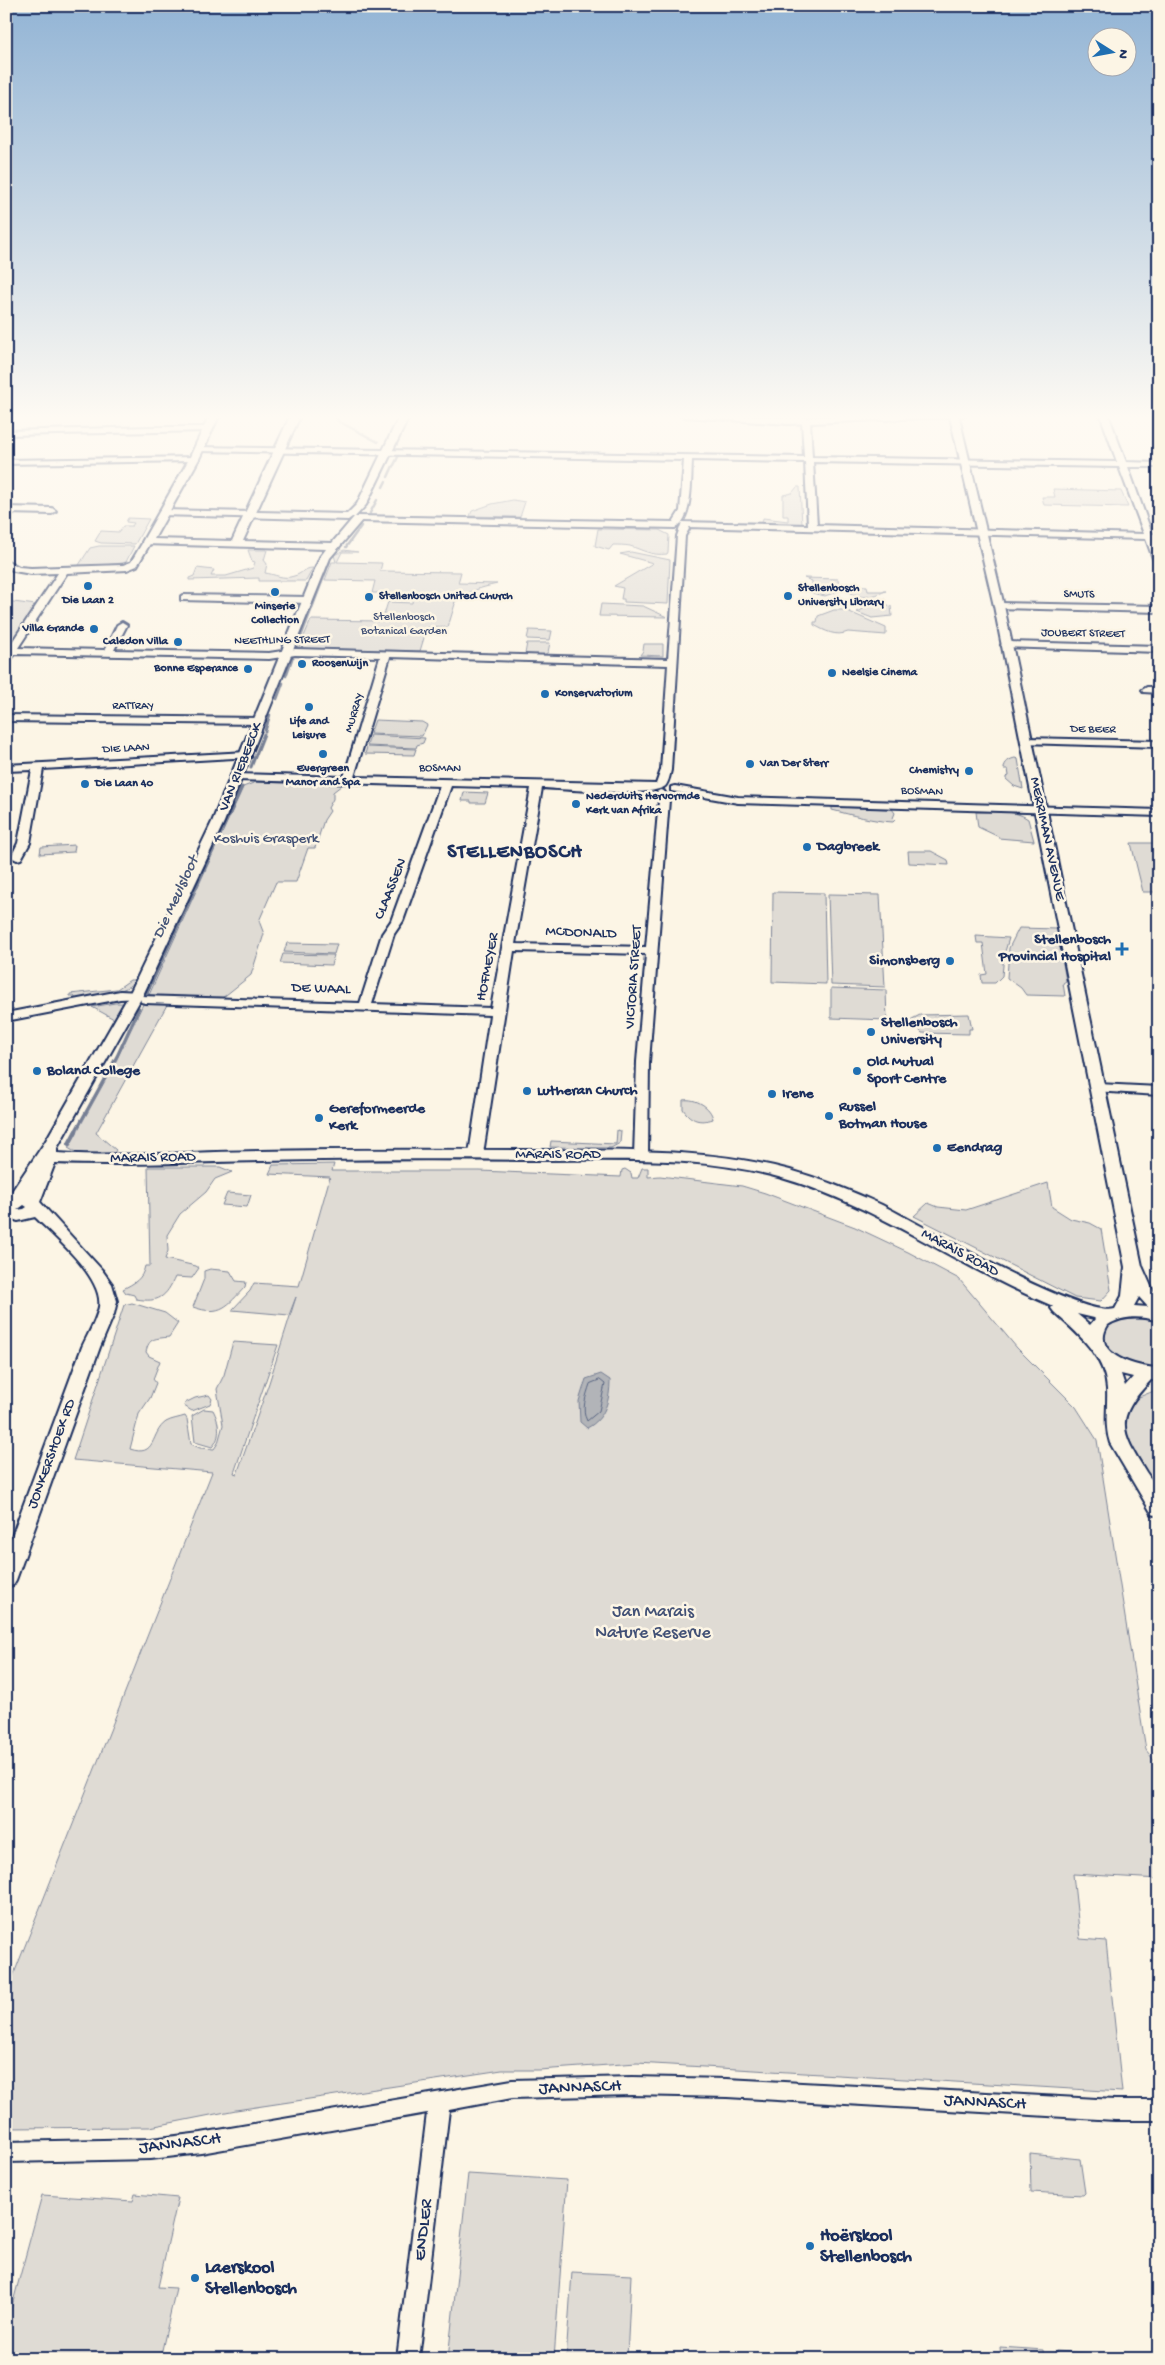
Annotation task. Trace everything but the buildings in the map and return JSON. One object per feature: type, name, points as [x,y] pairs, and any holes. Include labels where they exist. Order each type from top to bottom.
[{"type":"street","points":[[6,563],[22,570],[63,572],[128,567],[136,562],[157,524]]},
{"type":"street","points":[[236,544],[245,524]]},
{"type":"street","name":"VAN RIEBEECK","points":[[18,1210],[47,1152],[140,997],[247,755],[325,557],[350,524]]},
{"type":"street","points":[[595,524],[681,527],[699,525],[1159,537]]},
{"type":"street","name":"VICTORIA STREET","points":[[641,1156],[643,1062],[651,951],[667,789],[682,524]]},
{"type":"street","name":"MERRIMAN AVENUE","points":[[980,524],[999,606],[1040,809],[1064,913],[1133,1266],[1147,1296],[1159,1308]]},
{"type":"street","points":[[1143,524],[1159,564]]},
{"type":"street","points":[[147,542],[334,546]]},
{"type":"street","points":[[9,655],[63,572]]},
{"type":"street","points":[[184,598],[308,600]]},
{"type":"street","name":"SMUTS","points":[[999,606],[1159,609]]},
{"type":"street","points":[[108,653],[122,625]]},
{"type":"street","name":"JOUBERT STREET","points":[[1006,645],[1159,648]]},
{"type":"street","name":"NEETHLING STREET","points":[[9,655],[108,653],[266,656],[295,652],[673,662]]},
{"type":"street","name":"MURRAY","points":[[348,780],[386,654]]},
{"type":"street","points":[[1147,690],[1159,690]]},
{"type":"street","name":"RATTRAY","points":[[6,718],[260,721]]},
{"type":"street","name":"DE BEER","points":[[1026,741],[1159,744]]},
{"type":"street","name":"DIE LAAN","points":[[6,768],[247,755]]},
{"type":"street","points":[[17,857],[24,843],[38,766]]},
{"type":"street","name":"BOSMAN","points":[[237,778],[643,788],[667,789],[738,800],[1159,813]]},
{"type":"street","name":"CLAASSEN","points":[[366,1007],[388,934],[397,921],[447,782]]},
{"type":"street","name":"HOFMEYER","points":[[476,1154],[496,1012],[537,785]]},
{"type":"street","name":"MCDONALD","points":[[509,947],[651,951]]},
{"type":"street","name":"DE WAAL","points":[[6,1017],[120,995],[496,1012]]},
{"type":"street","points":[[1098,1088],[1159,1091]]},
{"type":"street","name":"MARAIS ROAD","points":[[47,1152],[125,1159],[476,1154],[641,1156],[700,1160],[757,1168],[835,1191],[883,1213],[1046,1298],[1084,1311],[1117,1314],[1143,1312],[1159,1315]]},
{"type":"street","name":"JONKERSHOEK RD","points":[[6,1580],[98,1328],[101,1310],[98,1291],[38,1222],[18,1210]]},
{"type":"street","name":"MERRIMAN AVENUE","points":[[1096,1340],[1099,1326],[1117,1314],[1131,1296],[1133,1266]]},
{"type":"street","name":"MARAIS ROAD","points":[[1046,1298],[1074,1319],[1096,1340],[1102,1353],[1108,1359]]},
{"type":"street","points":[[1108,1359],[1125,1369],[1152,1374]]},
{"type":"street","points":[[1108,1359],[1116,1387],[1116,1432],[1122,1448],[1159,1509]]},
{"type":"street","points":[[1115,1415],[1130,1391],[1152,1374]]},
{"type":"street","name":"JANNASCH","points":[[6,2152],[115,2150],[181,2145],[512,2089],[662,2086],[727,2088],[1115,2110],[1159,2110]]},
{"type":"street","name":"ENDLER","points":[[408,2359],[439,2102]]},
{"type":"green space","points":[[146,524],[135,544],[101,543],[95,541],[101,531],[119,532],[123,526]]},
{"type":"green space","points":[[598,529],[659,530],[669,535],[668,552],[667,554],[656,554],[626,545],[613,545],[609,550],[595,546]]},
{"type":"green space","points":[[99,546],[134,546],[126,562],[77,568],[90,548]]},
{"type":"green space","points":[[248,550],[267,550],[264,560],[267,564],[265,573],[290,577],[313,568],[306,581],[259,581],[259,578],[189,580],[189,578],[194,576],[197,568],[214,570],[211,576],[226,576],[253,568],[255,562],[252,561]]},
{"type":"green space","name":"Stellenbosch Botanical Garden","points":[[344,550],[358,552],[342,552],[337,562],[382,563],[380,571],[461,572],[458,583],[497,584],[469,593],[454,603],[448,627],[427,628],[420,651],[299,648],[311,620],[382,621],[388,602],[412,603],[414,593],[372,593],[375,581],[325,580],[332,562],[336,562],[334,555]]},
{"type":"green space","points":[[631,552],[670,560],[668,604],[624,602],[624,599],[621,599],[623,588],[614,586],[653,563],[620,554]]},
{"type":"green space","points":[[804,578],[838,579],[839,591],[825,596],[812,593],[812,581]]},
{"type":"green space","points":[[844,585],[867,586],[868,591],[886,591],[865,597],[845,590]]},
{"type":"green space","points":[[885,599],[885,604],[891,606],[892,616],[872,618],[857,612]]},
{"type":"green space","points":[[6,601],[36,605],[6,653]]},
{"type":"green space","points":[[601,604],[643,606],[667,617],[599,616]]},
{"type":"green space","points":[[834,610],[845,610],[886,628],[886,635],[848,632],[835,634],[814,625],[814,622],[817,622],[818,616]]},
{"type":"green space","points":[[529,630],[552,631],[550,640],[527,639]]},
{"type":"green space","points":[[527,643],[550,643],[548,652],[544,655],[525,654]]},
{"type":"green space","points":[[644,644],[663,644],[663,656],[640,655]]},
{"type":"green space","points":[[375,720],[422,722],[427,725],[422,736],[370,734]]},
{"type":"green space","points":[[370,735],[425,738],[423,743],[417,745],[416,748],[367,746]]},
{"type":"green space","points":[[367,747],[416,749],[414,755],[365,754]]},
{"type":"green space","points":[[1015,758],[1018,759],[1023,789],[1014,786],[1006,779],[1009,776],[1008,769],[1004,769],[1005,764]]},
{"type":"green space","name":"Koshuis Grasperk","points":[[256,782],[342,785],[333,792],[333,799],[328,808],[330,811],[324,820],[315,848],[308,848],[296,882],[276,882],[259,921],[264,934],[251,975],[221,999],[149,995],[243,787]]},
{"type":"green space","points":[[464,792],[488,793],[485,803],[471,803],[471,801],[462,801]]},
{"type":"green space","points":[[832,807],[892,809],[895,813],[893,818],[895,820],[893,822],[862,818],[832,810]]},
{"type":"green space","points":[[976,812],[1003,812],[1023,816],[1028,819],[1034,841],[998,838],[978,827]]},
{"type":"green space","points":[[1131,843],[1159,843],[1159,892],[1143,892]]},
{"type":"green space","points":[[75,845],[74,852],[40,854],[41,847]]},
{"type":"green space","points":[[908,851],[931,851],[948,860],[949,865],[909,863]]},
{"type":"green space","points":[[773,892],[824,893],[826,984],[772,982]]},
{"type":"green space","points":[[828,894],[880,895],[885,987],[831,985]]},
{"type":"green space","points":[[1019,928],[1057,929],[1066,981],[1063,983],[1065,996],[1026,995],[1021,988],[1007,978],[1009,948]]},
{"type":"green space","points":[[976,936],[1009,938],[1004,955],[1002,976],[995,983],[982,983],[981,975],[987,974],[983,943],[977,943]]},
{"type":"green space","points":[[287,943],[337,944],[334,954],[284,952]]},
{"type":"green space","points":[[283,954],[334,955],[331,965],[280,963]]},
{"type":"green space","points":[[130,980],[135,980],[131,985],[117,991],[76,999],[74,996],[70,996],[70,994],[117,989]]},
{"type":"green space","points":[[831,988],[886,990],[887,1020],[831,1018]]},
{"type":"green space","points":[[144,1002],[168,1003],[96,1133],[116,1150],[114,1153],[97,1154],[84,1154],[73,1151],[68,1148],[116,1061]]},
{"type":"green space","points":[[123,1003],[114,1019],[92,1007]]},
{"type":"green space","points":[[969,1014],[972,1029],[969,1029],[969,1034],[922,1033],[910,1020],[920,1015]]},
{"type":"green space","points":[[683,1100],[693,1100],[702,1104],[712,1115],[713,1119],[700,1121],[689,1116],[683,1109]]},
{"type":"green space","points":[[617,1130],[621,1131],[620,1143],[611,1148],[550,1147],[551,1141],[616,1144]]},
{"type":"green space","name":"Jan Marais Nature Reserve","points":[[334,1164],[332,1171],[480,1171],[621,1177],[622,1170],[625,1169],[631,1173],[632,1178],[638,1178],[642,1168],[648,1168],[648,1177],[660,1176],[742,1186],[765,1193],[855,1227],[959,1279],[1017,1348],[1076,1407],[1097,1440],[1146,1750],[1159,1767],[1159,1879],[1073,1874],[1080,1939],[1106,1941],[1122,2092],[637,2063],[539,2070],[502,2070],[236,2110],[150,2127],[6,2128],[6,1994],[212,1472],[73,1460],[124,1305],[132,1303],[165,1313],[178,1323],[169,1337],[153,1340],[147,1347],[146,1352],[149,1356],[160,1361],[153,1379],[156,1383],[150,1398],[139,1414],[130,1449],[145,1450],[166,1422],[185,1416],[191,1444],[200,1448],[214,1449],[218,1443],[223,1425],[217,1389],[224,1375],[233,1342],[278,1345],[234,1473],[237,1474],[269,1383],[296,1297],[289,1315],[232,1310],[250,1291],[254,1283],[299,1286],[330,1177],[269,1174],[273,1165]]},
{"type":"green space","points":[[148,1167],[220,1167],[232,1172],[215,1179],[206,1192],[180,1214],[167,1235],[168,1251],[165,1259],[199,1268],[192,1278],[175,1277],[165,1294],[161,1297],[144,1300],[136,1299],[134,1295],[126,1293],[123,1289],[140,1278],[145,1266],[150,1266]]},
{"type":"green space","points":[[1048,1183],[1052,1207],[1071,1219],[1090,1223],[1101,1229],[1111,1290],[1101,1301],[1075,1298],[914,1216],[928,1203],[938,1207],[966,1210]]},
{"type":"green space","points":[[227,1193],[251,1195],[247,1207],[222,1205]]},
{"type":"green space","points":[[210,1269],[230,1271],[236,1281],[246,1282],[245,1287],[228,1304],[223,1308],[211,1311],[193,1307],[204,1279],[204,1271]]},
{"type":"green space","points":[[1133,1316],[1159,1320],[1159,1370],[1148,1370],[1111,1355],[1102,1338],[1106,1328],[1113,1322]]},
{"type":"green space","points":[[1159,1389],[1159,1478],[1152,1479],[1148,1477],[1132,1449],[1125,1428],[1125,1417],[1128,1408],[1135,1399]]},
{"type":"green space","points":[[209,1395],[212,1399],[210,1404],[192,1411],[184,1406],[185,1403],[195,1398]]},
{"type":"green space","points":[[204,1409],[213,1410],[217,1419],[218,1434],[212,1447],[195,1442],[192,1416]]},
{"type":"green space","points":[[1030,2154],[1080,2159],[1085,2193],[1083,2195],[1031,2192]]},
{"type":"green space","points":[[468,2174],[567,2180],[554,2359],[448,2359]]},
{"type":"green space","points":[[135,2194],[178,2198],[158,2287],[176,2288],[160,2359],[6,2359],[6,2328],[42,2195],[133,2201]]},
{"type":"green space","points":[[572,2272],[631,2275],[627,2359],[566,2359]]},
{"type":"green space","points":[[1000,2347],[1044,2350],[1045,2359],[1001,2359]]},
{"type":"green space","points":[[1056,2351],[1100,2354],[1101,2359],[1057,2359]]},
{"type":"water","points":[[601,1374],[610,1380],[609,1395],[605,1408],[598,1420],[587,1428],[580,1422],[579,1401],[586,1379]]},
{"type":"waterway","name":"Die Meulsloot","points":[[346,547],[361,526]]},
{"type":"waterway","name":"Die Meulsloot","points":[[297,647],[330,561]]},
{"type":"waterway","name":"Die Meulsloot","points":[[286,676],[293,656]]},
{"type":"waterway","name":"Die Meulsloot","points":[[277,699],[283,683]]},
{"type":"waterway","name":"Die Meulsloot","points":[[267,725],[270,715]]},
{"type":"waterway","name":"Die Meulsloot","points":[[265,731],[267,724]]},
{"type":"waterway","name":"Die Meulsloot","points":[[251,767],[264,734]]},
{"type":"waterway","name":"Die Meulsloot","points":[[147,993],[242,787]]},
{"type":"waterway","name":"Die Meulsloot","points":[[75,1132],[117,1056],[139,1008]]},
{"type":"waterway","name":"Die Meulsloot","points":[[69,1144],[76,1131]]},
{"type":"place","name":"Die Laan 2","points":[[88,586]]},
{"type":"place","name":"Minserie Collection","points":[[275,592]]},
{"type":"place","name":"Stellenbosch University Library","points":[[788,596]]},
{"type":"place","name":"Stellenbosch United Church","points":[[369,597]]},
{"type":"place","name":"Villa Grande","points":[[94,629]]},
{"type":"place","name":"Caledon Villa","points":[[178,642]]},
{"type":"place","name":"Roosenwijn","points":[[302,664]]},
{"type":"place","name":"Bonne Esperance","points":[[248,669]]},
{"type":"place","name":"Neelsie Cinema","points":[[832,673]]},
{"type":"place","name":"Konservatorium","points":[[545,694]]},
{"type":"place","name":"Life and Leisure","points":[[309,707]]},
{"type":"place","name":"Evergreen Manor and Spa","points":[[323,754]]},
{"type":"place","name":"Van Der Sterr","points":[[750,764]]},
{"type":"place","name":"Chemistry","points":[[969,771]]},
{"type":"place","name":"Die Laan 40","points":[[85,784]]},
{"type":"place","name":"Nederduits Hervormde Kerk van Afrika","points":[[576,804]]},
{"type":"place","name":"Dagbreek","points":[[807,847]]},
{"type":"place","name":"Stellenbosch Provincial Hospital","points":[[1122,949]]},
{"type":"place","name":"Simonsberg","points":[[950,961]]},
{"type":"place","name":"Stellenbosch University","points":[[871,1032]]},
{"type":"place","name":"Boland College","points":[[37,1071]]},
{"type":"place","name":"Old Mutual Sport Centre","points":[[857,1071]]},
{"type":"place","name":"Lutheran Church","points":[[527,1091]]},
{"type":"place","name":"Irene","points":[[772,1094]]},
{"type":"place","name":"Russel Botman House","points":[[829,1116]]},
{"type":"place","name":"Gereformeerde Kerk","points":[[319,1118]]},
{"type":"place","name":"Eendrag","points":[[937,1148]]},
{"type":"place","name":"Hoërskool Stellenbosch","points":[[810,2246]]},
{"type":"place","name":"Laerskool Stellenbosch","points":[[195,2278]]},
{"type":"district","name":"STELLENBOSCH","points":[[515,853]]}]
